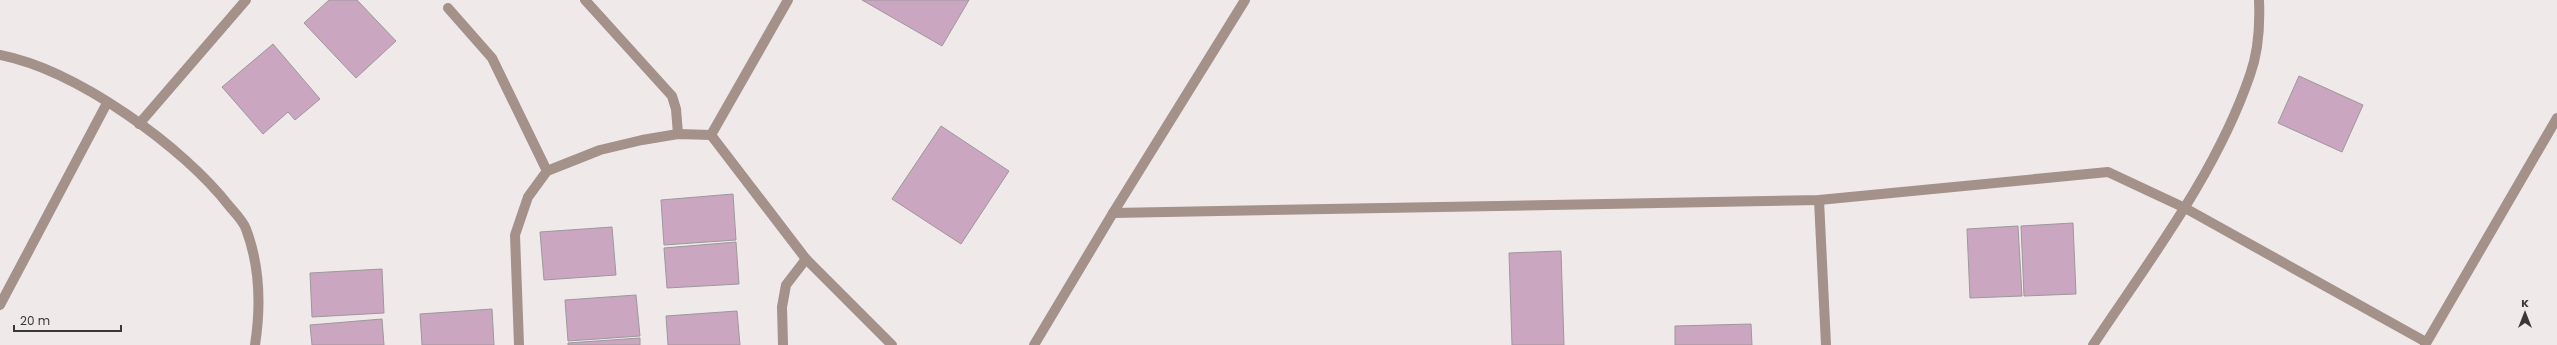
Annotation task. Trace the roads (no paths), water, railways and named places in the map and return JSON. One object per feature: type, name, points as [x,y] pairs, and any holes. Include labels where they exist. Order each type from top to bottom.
[{"type":"street","points":[[139,124],[246,0]]},
{"type":"street","points":[[585,0],[672,96],[676,109],[678,134]]},
{"type":"street","points":[[711,135],[788,0]]},
{"type":"street","points":[[1034,345],[1112,213],[1244,0]]},
{"type":"street","points":[[2093,345],[2185,208],[2224,137],[2251,74],[2257,39],[2259,0]]},
{"type":"street","points":[[448,8],[492,58],[547,171]]},
{"type":"street","points":[[0,55],[59,75],[107,103],[139,124],[214,187],[245,227],[258,273],[258,326],[255,345]]},
{"type":"street","points":[[0,305],[107,103]]},
{"type":"street","points":[[1112,213],[1819,200],[2108,172],[2185,208],[2426,344],[2557,118]]},
{"type":"street","points":[[519,345],[515,235],[528,197],[547,171],[600,150],[678,134],[711,135]]},
{"type":"street","points":[[711,135],[806,259],[892,345]]},
{"type":"street","points":[[1819,200],[1826,345]]},
{"type":"street","points":[[783,345],[782,307],[786,285],[806,259]]}]
